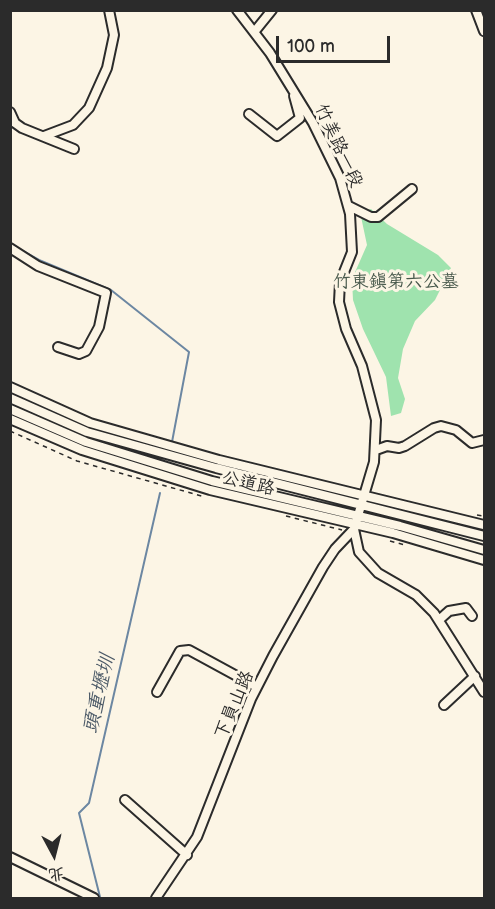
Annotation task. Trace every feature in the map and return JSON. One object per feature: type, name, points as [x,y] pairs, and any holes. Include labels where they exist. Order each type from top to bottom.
[{"type":"street","points":[[44,136],[73,125],[89,108],[107,68],[114,35],[110,10]]},
{"type":"street","name":"竹美路一段","points":[[237,10],[255,31],[291,86],[340,178],[349,206],[353,227],[352,252],[340,282],[339,302],[371,394],[376,420],[376,450],[356,523]]},
{"type":"street","points":[[255,31],[272,10]]},
{"type":"street","points":[[476,10],[484,31]]},
{"type":"street","points":[[249,114],[277,136],[300,118],[291,86]]},
{"type":"street","points":[[10,112],[15,123],[22,128],[74,150]]},
{"type":"street","points":[[349,206],[371,217],[378,216],[412,189]]},
{"type":"street","points":[[10,248],[38,266],[106,293],[99,327],[86,351],[79,354],[58,347]]},
{"type":"street","name":"公道路","points":[[10,387],[90,423],[219,460],[484,525]]},
{"type":"street","name":"公道路","points":[[10,398],[87,432],[216,468],[484,536]]},
{"type":"street","name":"公道路","points":[[10,410],[86,442],[484,560]]},
{"type":"street","name":"公道路","points":[[10,418],[82,450],[210,490],[484,550]]},
{"type":"street","points":[[376,450],[387,446],[399,448],[405,446],[441,426],[456,430],[472,443],[484,444]]},
{"type":"street","points":[[356,523],[359,552],[368,564],[416,595],[439,620],[484,692]]},
{"type":"street","name":"下員山路","points":[[156,898],[187,855],[218,789],[257,687],[323,567],[356,523]]},
{"type":"street","points":[[439,620],[449,610],[466,609],[472,616]]},
{"type":"street","points":[[157,692],[180,651],[189,650],[257,687]]},
{"type":"street","points":[[444,705],[475,676]]},
{"type":"street","points":[[125,800],[187,855]]},
{"type":"street","points":[[10,857],[94,898]]},
{"type":"green space","name":"竹東鎮第六公墓","points":[[371,209],[387,224],[438,255],[451,268],[435,300],[415,321],[403,349],[398,378],[405,399],[401,413],[391,416],[386,377],[363,329],[353,300],[352,279],[367,245],[360,212]]},
{"type":"waterway","name":"頭重壢圳","points":[[10,244],[39,260],[111,290],[189,352],[172,442]]},
{"type":"waterway","name":"頭重壢圳","points":[[100,897],[79,813],[89,803],[160,493]]}]
